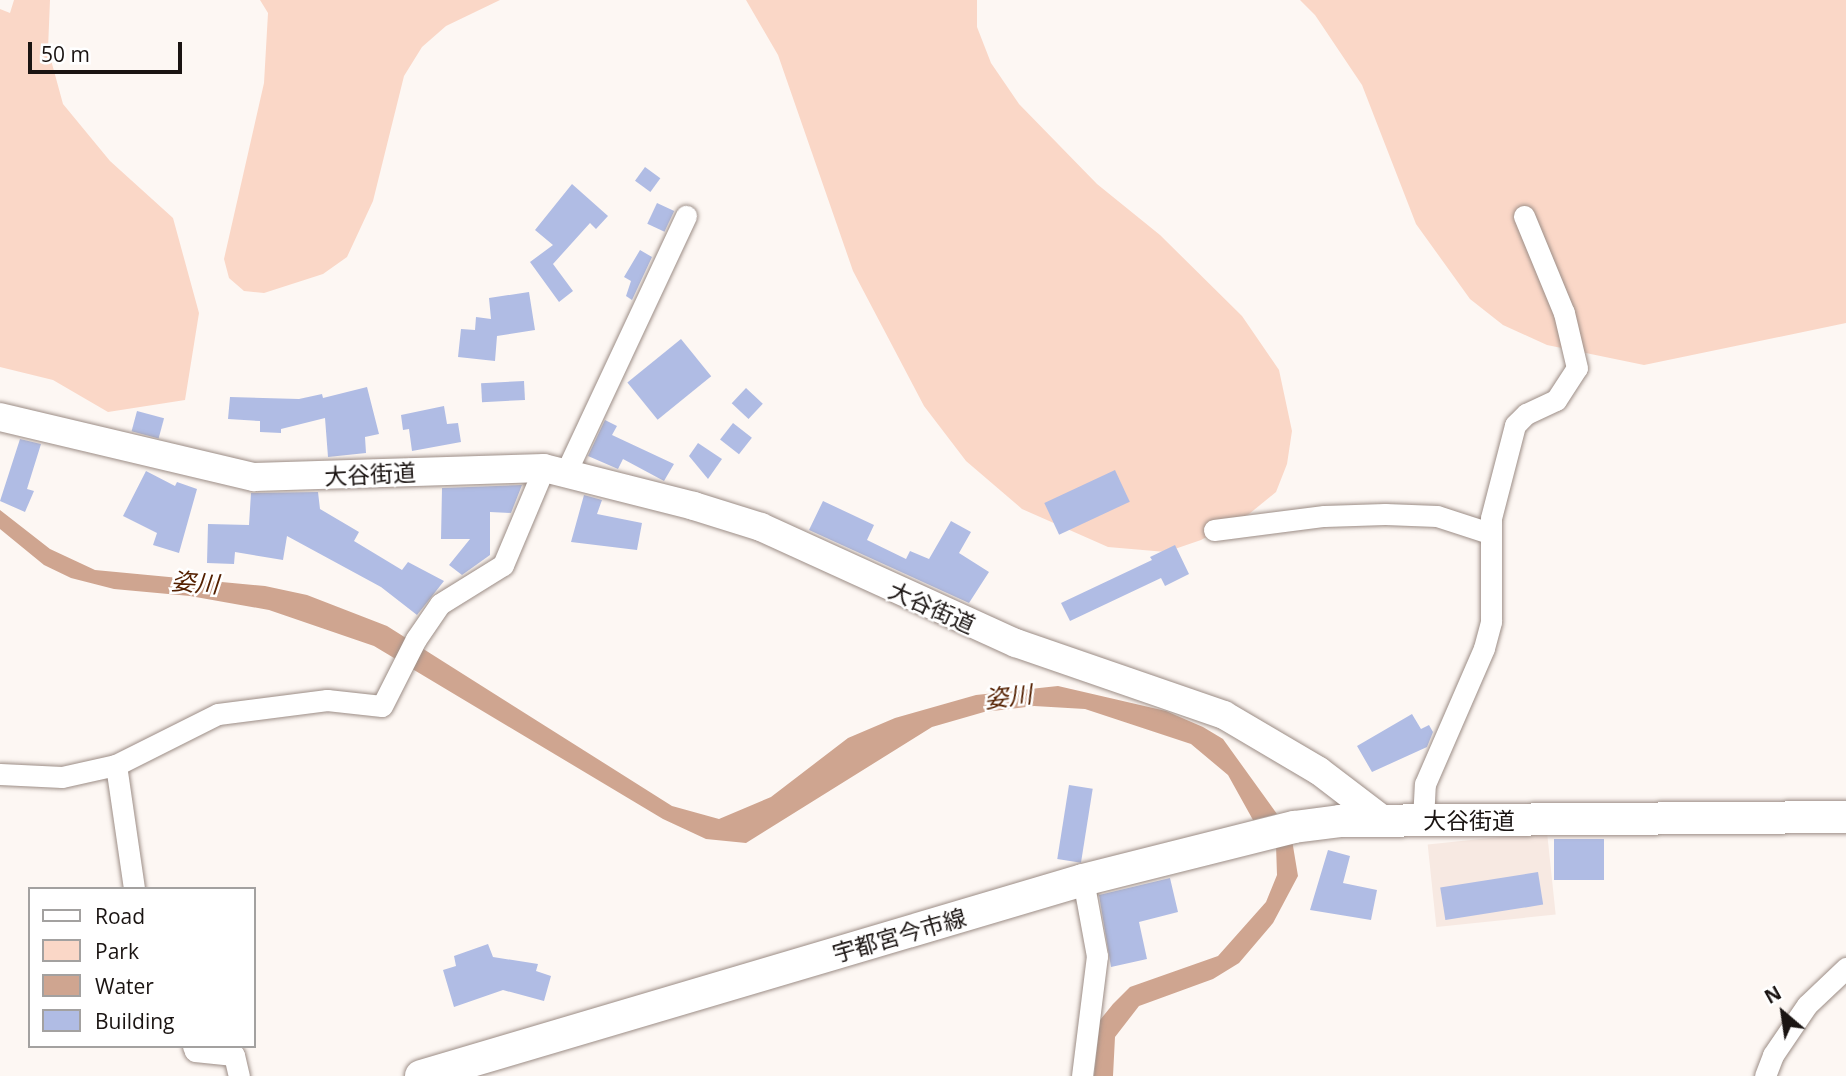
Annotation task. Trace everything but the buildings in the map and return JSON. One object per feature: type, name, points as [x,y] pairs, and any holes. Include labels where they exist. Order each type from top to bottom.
[{"type":"main road","name":"大谷街道","points":[[0,417],[254,477],[555,470],[761,527],[1016,643],[1224,715],[1319,771],[1383,820],[1846,817]]},
{"type":"main road","name":"宇都宮今市線","points":[[421,1076],[1083,880],[1294,827],[1383,820]]},
{"type":"street","points":[[0,775],[62,777],[116,765],[218,714],[327,699],[382,706],[416,639],[440,604],[503,565],[686,216]]},
{"type":"street","points":[[1423,820],[1425,784],[1484,648],[1491,621],[1489,533],[1515,425],[1527,414],[1556,400],[1577,368],[1564,313],[1524,216]]},
{"type":"street","points":[[1214,530],[1324,516],[1385,514],[1437,516],[1489,533]]},
{"type":"street","points":[[116,765],[134,887]]},
{"type":"street","points":[[1082,1076],[1097,956],[1083,880]]},
{"type":"street","points":[[1765,1076],[1773,1055],[1807,1005],[1846,968]]},
{"type":"street","points":[[194,1048],[195,1052],[234,1055],[239,1076]]},
{"type":"shaded area","points":[[1547,832],[1556,915],[1436,927],[1428,845]]},
{"type":"green space","points":[[14,0],[50,0],[48,49],[63,104],[110,161],[173,218],[199,313],[185,400],[108,412],[53,380],[0,367],[0,9],[10,13]]},
{"type":"green space","points":[[260,0],[500,0],[446,26],[422,47],[404,76],[373,201],[347,257],[323,274],[264,293],[244,291],[229,278],[224,259],[264,83],[268,13]]},
{"type":"green space","points":[[746,0],[977,0],[977,27],[991,63],[1019,104],[1097,184],[1160,235],[1242,316],[1279,370],[1292,431],[1287,464],[1276,492],[1249,514],[1201,540],[1166,552],[1108,547],[1022,509],[966,461],[924,406],[853,271],[778,55]]},
{"type":"green space","points":[[1300,0],[1846,0],[1846,323],[1644,365],[1547,345],[1503,325],[1470,299],[1416,224],[1362,85],[1315,15]]},
{"type":"water","name":"姿川","points":[[0,510],[50,549],[95,570],[265,586],[307,595],[387,626],[672,806],[719,819],[771,797],[848,738],[895,718],[976,695],[1058,686],[1166,711],[1203,727],[1223,739],[1277,814],[1253,820],[1228,775],[1191,744],[1085,709],[1034,706],[984,712],[932,727],[746,843],[706,839],[663,819],[374,646],[269,610],[190,596],[114,589],[71,578],[44,565],[0,529]]},
{"type":"water","points":[[1292,840],[1298,876],[1273,923],[1239,963],[1213,979],[1139,1006],[1115,1037],[1113,1076],[1094,1076],[1100,1020],[1113,1004],[1130,987],[1218,956],[1266,902],[1277,875],[1276,845]]}]
